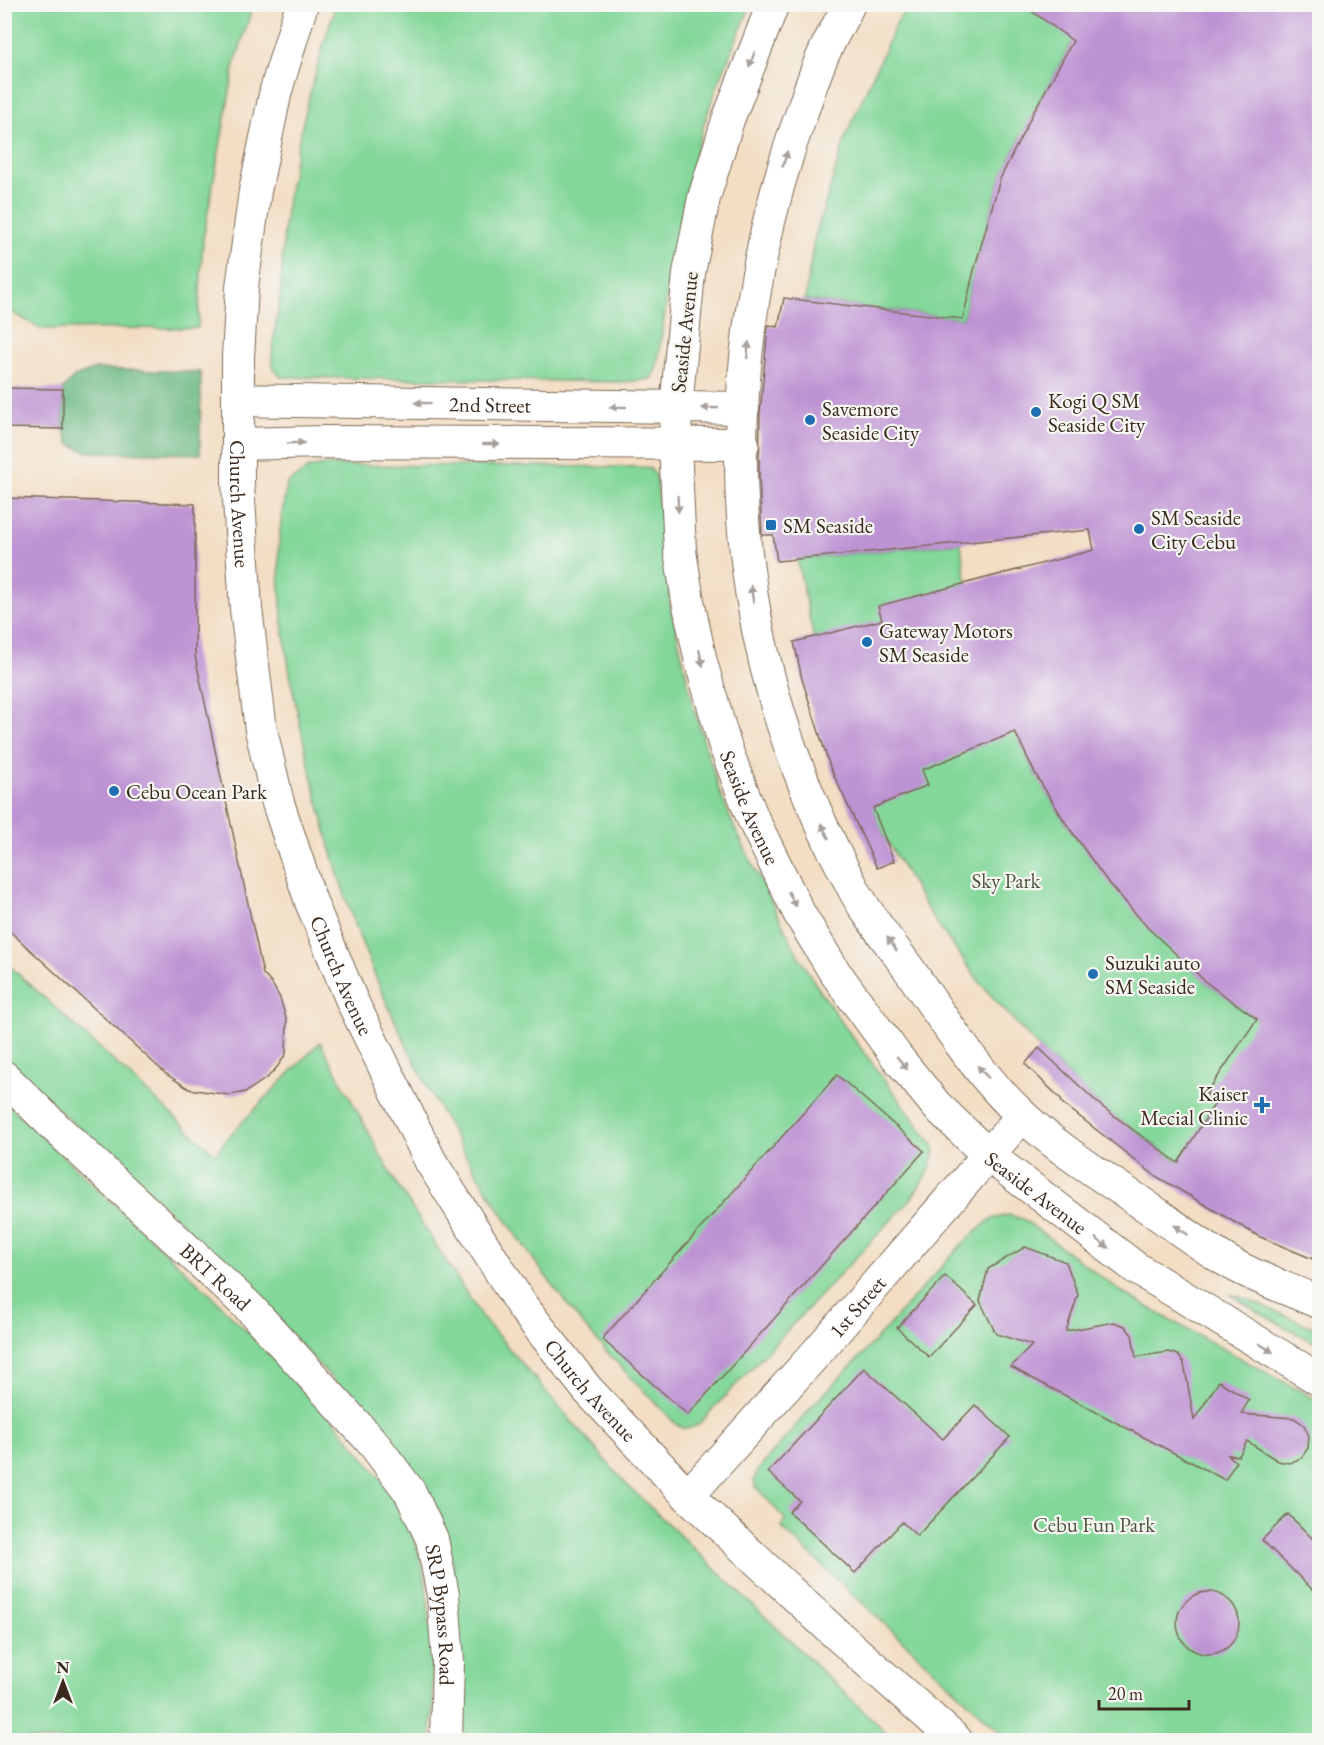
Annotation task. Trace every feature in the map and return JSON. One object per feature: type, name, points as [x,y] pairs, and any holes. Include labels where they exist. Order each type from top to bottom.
[{"type":"street","name":"Church Avenue","points":[[302,4],[276,90],[255,191],[242,287],[238,357],[238,484],[246,603],[261,730],[278,803],[311,902],[352,1001],[431,1162],[522,1306],[587,1389],[688,1496],[835,1633],[956,1740]]},
{"type":"street","name":"Seaside Avenue","points":[[773,4],[728,120],[704,198],[689,273],[676,407],[675,446],[680,552],[688,601],[701,662],[722,736],[753,819],[799,913],[834,971],[897,1057],[936,1105],[989,1156],[1136,1268],[1320,1380]]},
{"type":"street","points":[[849,4],[823,55],[786,156],[768,219],[755,285],[743,408],[742,480],[752,596],[758,629],[786,734],[813,807],[857,895],[978,1067],[1022,1116],[1081,1162],[1229,1263],[1320,1303]]},
{"type":"street","name":"2nd Street","points":[[238,400],[743,408]]},
{"type":"street","name":"2nd Street","points":[[238,444],[325,442],[675,446],[743,444]]},
{"type":"street","name":"BRT Road","points":[[4,1077],[249,1307],[373,1443],[410,1492]]},
{"type":"street","name":"1st Street","points":[[688,1496],[819,1350],[1022,1116]]},
{"type":"street","name":"SRP Bypass Road","points":[[410,1492],[432,1539],[443,1595],[448,1661],[446,1740]]},
{"type":"green space","points":[[4,5],[253,5],[235,63],[203,239],[198,328],[41,329],[5,308]]},
{"type":"green space","points":[[336,5],[751,5],[712,100],[699,139],[677,236],[657,367],[651,379],[625,382],[281,377],[273,369],[273,342],[280,296],[284,228],[289,191],[306,110]]},
{"type":"green space","points":[[908,5],[1105,5],[1070,46],[1000,179],[973,274],[963,319],[805,300],[814,240],[847,133],[896,24]]},
{"type":"green space","points":[[95,369],[201,372],[200,454],[89,452],[70,445],[63,429],[63,389],[74,377]]},
{"type":"green space","points":[[325,465],[644,467],[649,468],[656,475],[670,603],[694,709],[720,793],[734,827],[813,980],[933,1145],[935,1151],[930,1169],[911,1199],[699,1424],[693,1427],[685,1428],[677,1425],[603,1348],[545,1275],[511,1226],[478,1176],[419,1071],[393,1017],[349,908],[331,851],[301,732],[281,607],[279,539],[287,484],[309,468]]},
{"type":"green space","name":"Sky Park","points":[[961,543],[964,569],[982,644],[1012,725],[1036,775],[1065,822],[1104,876],[1207,983],[1273,1031],[1239,1197],[1171,1157],[1101,1106],[1036,1045],[981,984],[932,917],[883,834],[820,668],[797,559]]},
{"type":"green space","points":[[4,961],[215,1154],[228,1137],[320,1042],[393,1178],[481,1316],[625,1483],[894,1740],[458,1740],[453,1566],[441,1516],[420,1480],[397,1449],[240,1279],[5,1060]]},
{"type":"green space","points":[[4,1101],[208,1292],[338,1425],[382,1480],[410,1523],[425,1575],[432,1642],[433,1713],[430,1740],[5,1740]]},
{"type":"green space","name":"Cebu Fun Park","points":[[1009,1215],[1023,1219],[1119,1290],[1319,1401],[1319,1740],[1009,1740],[781,1527],[785,1519],[755,1486],[754,1480],[758,1470],[815,1403],[861,1356],[963,1243],[991,1219]]},
{"type":"green space","points":[[1230,1294],[1319,1330],[1319,1345],[1256,1311]]},
{"type":"building","name":"SM Seaside City Cebu","points":[[1022,4],[1320,4],[1320,1262],[1258,1236],[1154,1175],[1061,1102],[1062,1100],[1025,1064],[1039,1048],[1101,1106],[1178,1163],[1217,1100],[1206,1094],[1257,1019],[1207,983],[1148,928],[1104,877],[1065,822],[1036,775],[1015,732],[922,770],[928,785],[873,808],[894,861],[877,868],[830,767],[802,679],[794,642],[882,620],[878,606],[1094,550],[1090,530],[777,561],[773,535],[762,535],[759,475],[760,414],[768,325],[778,327],[784,298],[963,319],[973,274],[1000,179],[1073,41]]},
{"type":"building","points":[[4,388],[63,389],[63,429],[4,428]]},
{"type":"building","name":"Cebu Ocean Park","points":[[4,498],[195,504],[195,656],[263,974],[280,998],[287,1021],[286,1054],[268,1077],[246,1092],[229,1095],[189,1089],[166,1074],[4,926]]},
{"type":"building","points":[[837,1075],[924,1151],[688,1415],[602,1339]]},
{"type":"building","points":[[1025,1247],[1066,1262],[1078,1295],[1066,1331],[1114,1322],[1125,1326],[1132,1335],[1136,1357],[1169,1352],[1178,1355],[1184,1363],[1194,1420],[1219,1381],[1249,1400],[1241,1414],[1294,1418],[1304,1425],[1309,1436],[1308,1448],[1301,1458],[1290,1463],[1278,1461],[1247,1441],[1239,1456],[1228,1455],[1236,1462],[1225,1480],[1011,1367],[1032,1345],[996,1334],[980,1301],[988,1269]]},
{"type":"building","points":[[945,1276],[977,1305],[929,1357],[897,1328]]},
{"type":"building","points":[[864,1368],[943,1439],[975,1405],[1010,1437],[917,1536],[902,1522],[855,1573],[789,1512],[800,1501],[768,1472]]},
{"type":"building","points":[[1288,1514],[1320,1546],[1320,1597],[1262,1540]]},
{"type":"building","points":[[1208,1592],[1230,1601],[1239,1623],[1230,1645],[1208,1654],[1186,1645],[1177,1623],[1186,1601]]},
{"type":"place","name":"Kogi Q SM Seaside City","points":[[1036,412]]},
{"type":"place","name":"Savemore Seaside City","points":[[810,420]]},
{"type":"place","name":"SM Seaside","points":[[771,525]]},
{"type":"place","name":"SM Seaside City Cebu","points":[[1139,529]]},
{"type":"place","name":"Gateway Motors SM Seaside","points":[[867,642]]},
{"type":"place","name":"Cebu Ocean Park","points":[[114,791]]},
{"type":"place","name":"Suzuki auto SM Seaside","points":[[1093,974]]},
{"type":"place","name":"Kaiser Mecial Clinic","points":[[1262,1105]]}]
